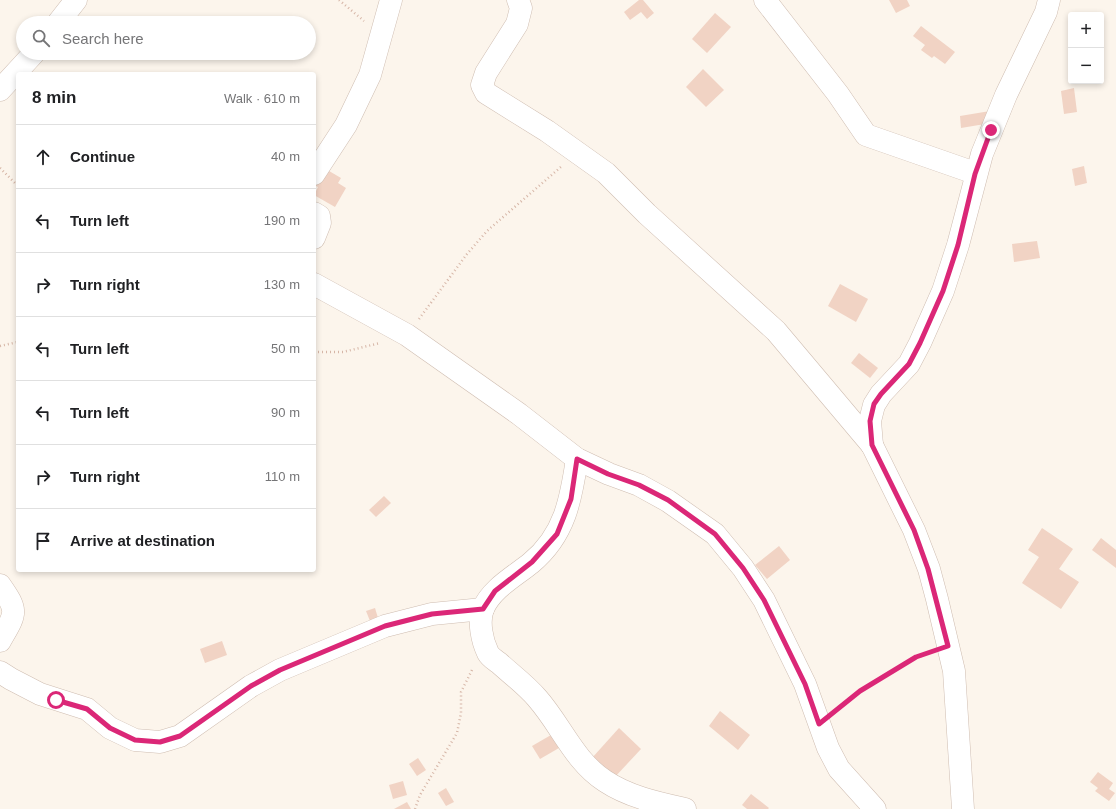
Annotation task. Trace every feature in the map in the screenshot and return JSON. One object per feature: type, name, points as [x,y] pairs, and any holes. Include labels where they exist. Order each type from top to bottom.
[{"type":"street","points":[[63,16],[76,0]]},
{"type":"street","points":[[316,171],[346,125],[370,75],[391,0]]},
{"type":"street","points":[[518,0],[521,8],[517,24],[486,73],[482,85],[486,94],[547,131],[606,173],[647,214],[776,331],[872,445],[914,530],[928,569],[948,646],[954,671],[963,809]]},
{"type":"street","points":[[765,0],[838,94],[866,135],[975,174]]},
{"type":"street","points":[[872,445],[870,421],[874,404],[881,394],[909,364],[943,291],[958,245],[975,174],[991,130],[1028,52],[1049,0]]},
{"type":"street","points":[[17,72],[28,60]]},
{"type":"street","points":[[0,90],[16,73]]},
{"type":"street","points":[[316,215],[319,216],[320,223],[316,233]]},
{"type":"street","points":[[316,285],[403,333],[518,414],[577,459],[608,474],[639,485],[668,500],[715,534],[743,568],[764,600],[805,684],[828,748],[839,769],[875,809]]},
{"type":"street","points":[[577,459],[571,499],[557,534],[532,562],[495,591],[483,609],[481,632],[488,652],[537,698],[578,758],[590,770],[606,782],[630,794],[653,802],[685,809]]},
{"type":"street","points":[[0,585],[12,602],[14,611],[12,620],[0,641]]},
{"type":"street","points":[[0,672],[11,680],[40,694],[87,709],[110,728],[135,740],[160,742],[180,736],[251,686],[280,670],[385,626],[432,614],[483,609]]},
{"type":"path","points":[[339,0],[356,16],[382,33]]},
{"type":"path","points":[[316,352],[343,352],[379,344],[403,333],[487,231],[577,152]]},
{"type":"path","points":[[0,168],[16,184]]},
{"type":"path","points":[[0,346],[16,342]]},
{"type":"path","points":[[819,724],[860,691],[916,657],[948,646]]},
{"type":"path","points":[[415,809],[420,795],[457,733],[461,713],[461,692],[470,671],[488,652]]},
{"type":"building","points":[[639,0],[643,0],[654,13],[647,19],[641,12],[630,20],[624,12]]},
{"type":"building","points":[[889,0],[907,0],[910,6],[896,13]]},
{"type":"building","points":[[715,13],[731,27],[707,53],[692,39]]},
{"type":"building","points":[[921,26],[955,52],[945,64],[934,56],[932,58],[921,50],[925,45],[913,36]]},
{"type":"building","points":[[703,69],[724,90],[706,107],[686,87]]},
{"type":"building","points":[[1074,88],[1077,112],[1064,114],[1061,91]]},
{"type":"building","points":[[990,111],[991,123],[961,128],[960,116]]},
{"type":"building","points":[[1084,166],[1087,183],[1075,186],[1072,169]]},
{"type":"building","points":[[324,168],[341,178],[338,183],[346,188],[335,207],[316,196],[318,187],[316,186],[316,182]]},
{"type":"building","points":[[1037,241],[1040,258],[1014,262],[1012,244]]},
{"type":"building","points":[[840,284],[868,299],[856,322],[828,306]]},
{"type":"building","points":[[859,353],[878,368],[870,378],[851,363]]},
{"type":"building","points":[[384,496],[391,503],[376,517],[369,510]]},
{"type":"building","points":[[1042,528],[1073,549],[1059,569],[1079,582],[1061,609],[1022,583],[1039,557],[1028,550]]},
{"type":"building","points":[[1101,538],[1116,550],[1116,568],[1092,550]]},
{"type":"building","points":[[779,546],[790,560],[767,579],[755,565]]},
{"type":"building","points":[[375,608],[378,618],[370,621],[366,611]]},
{"type":"building","points":[[222,641],[227,655],[205,663],[200,649]]},
{"type":"building","points":[[720,711],[750,735],[738,750],[709,726]]},
{"type":"building","points":[[619,728],[641,749],[614,778],[592,758]]},
{"type":"building","points":[[551,735],[559,748],[540,759],[532,746]]},
{"type":"building","points":[[418,758],[426,770],[417,776],[409,764]]},
{"type":"building","points":[[1098,772],[1113,783],[1109,789],[1115,793],[1109,801],[1095,791],[1098,788],[1090,782]]},
{"type":"building","points":[[403,781],[407,795],[393,799],[389,785]]},
{"type":"building","points":[[446,788],[454,802],[446,806],[438,793]]},
{"type":"building","points":[[751,794],[769,808],[747,809],[742,805]]},
{"type":"building","points":[[407,802],[411,809],[394,809]]},
{"type":"route","points":[[56,700],[87,709],[110,728],[135,740],[160,742],[180,736],[251,686],[280,670],[385,626],[432,614],[483,609],[495,591],[532,562],[557,534],[571,499],[577,459],[608,474],[639,485],[668,500],[715,534],[743,568],[764,600],[805,684],[819,724],[860,691],[916,657],[948,646],[928,569],[914,530],[872,445],[870,421],[874,404],[881,394],[897,379],[909,364],[943,291],[958,245],[975,174],[991,130]]}]
